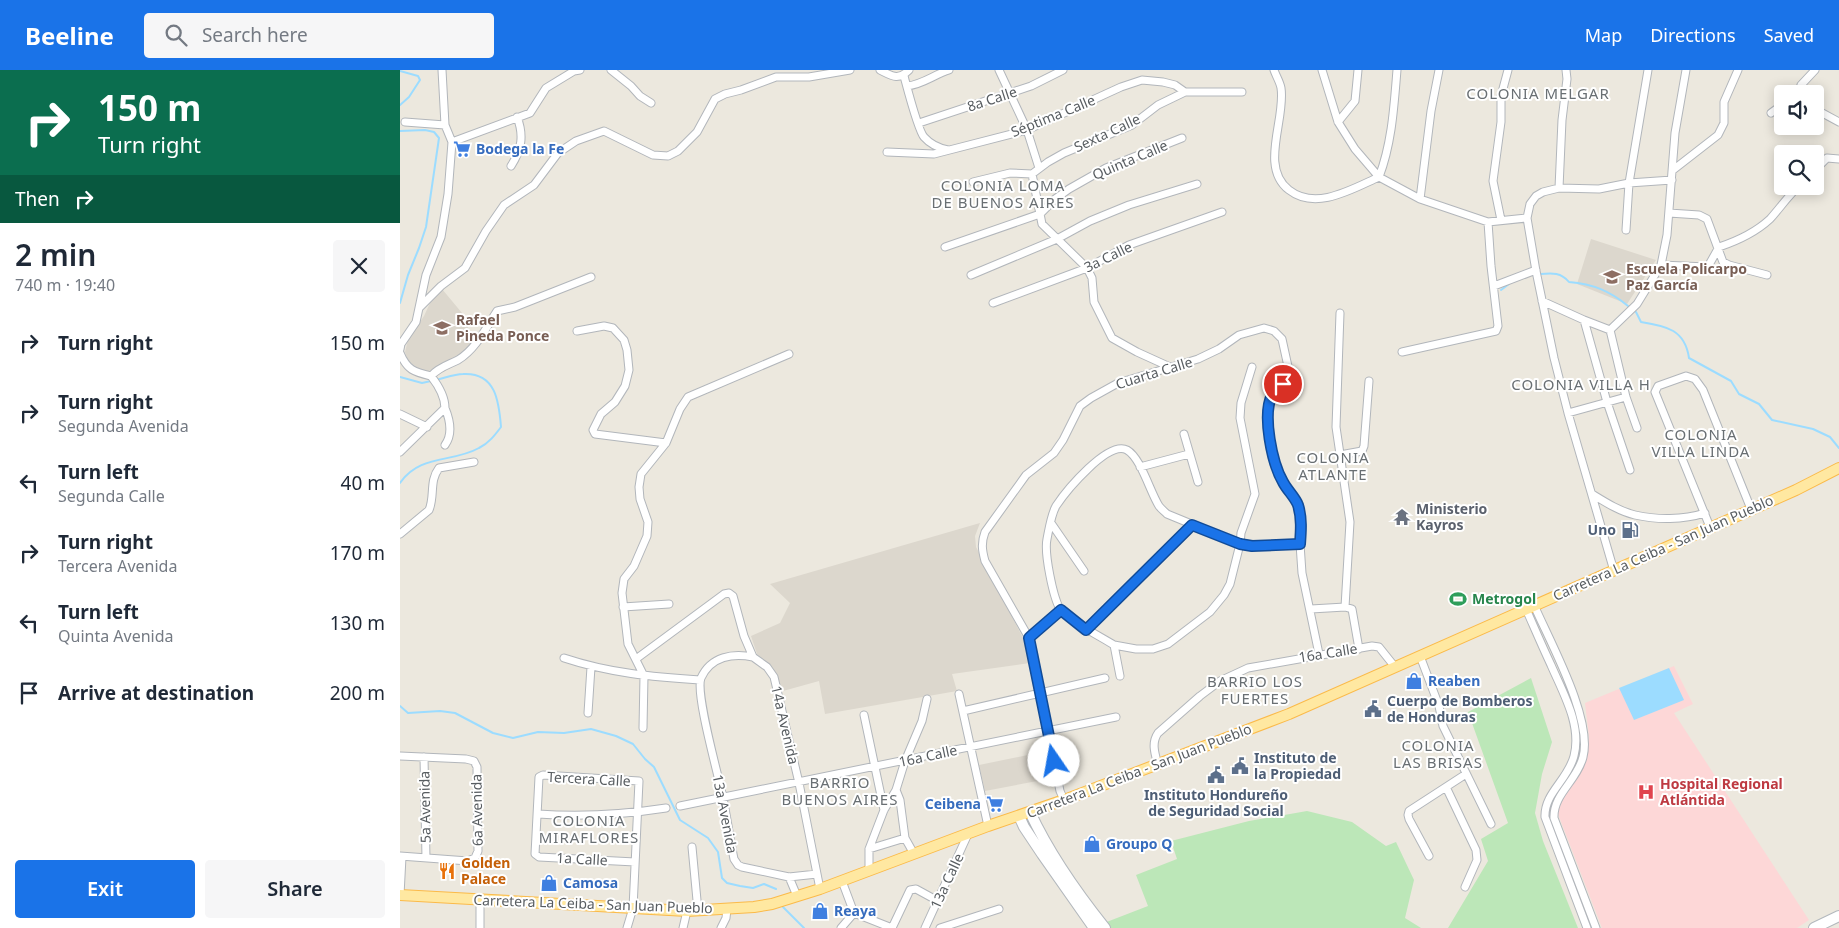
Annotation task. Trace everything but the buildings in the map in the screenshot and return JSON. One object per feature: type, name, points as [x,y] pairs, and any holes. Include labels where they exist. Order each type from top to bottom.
[{"type":"main road","name":"Carretera La Ceiba - San Juan Pueblo","points":[[400,895],[692,911],[763,906],[797,896],[1064,800],[1289,714],[1839,468]]},
{"type":"street","points":[[400,349],[400,344],[416,322],[426,275],[441,237],[448,194],[452,142],[444,125],[442,70]]},
{"type":"street","points":[[452,142],[530,113],[546,88],[580,70]]},
{"type":"street","points":[[611,70],[640,96],[651,102]]},
{"type":"street","points":[[420,307],[441,286],[465,268],[486,231],[504,205],[534,185],[558,154],[576,142],[604,131],[653,155],[668,156],[678,151],[697,132],[715,99],[725,94],[741,90],[776,73],[810,77],[850,70]]},
{"type":"street","points":[[880,70],[893,76],[904,76]]},
{"type":"street","points":[[904,76],[909,70]]},
{"type":"street","points":[[907,86],[913,86],[936,74],[949,70]]},
{"type":"street","points":[[999,70],[1028,130],[1040,168]]},
{"type":"street","name":"8a Calle","points":[[919,123],[1042,82],[1063,70]]},
{"type":"street","points":[[1274,70],[1281,87],[1281,106],[1276,131],[1275,171],[1282,185],[1297,196],[1325,199],[1379,177],[1385,163],[1389,140],[1397,70]]},
{"type":"street","points":[[1322,70],[1338,122],[1355,148],[1379,177],[1420,199],[1488,222],[1527,218]]},
{"type":"street","points":[[1338,122],[1355,101],[1358,70]]},
{"type":"street","points":[[1420,199],[1431,112],[1439,70]]},
{"type":"street","points":[[1500,220],[1493,181],[1501,122],[1501,96],[1508,70]]},
{"type":"street","points":[[1558,188],[1562,120],[1567,79],[1566,70]]},
{"type":"street","points":[[1626,230],[1629,183],[1648,70]]},
{"type":"street","points":[[1610,330],[1637,304],[1661,265],[1667,235],[1675,133],[1686,70]]},
{"type":"street","points":[[1673,170],[1718,134],[1724,123],[1724,102],[1738,70]]},
{"type":"street","points":[[1801,85],[1814,70]]},
{"type":"street","points":[[904,76],[921,133],[931,144],[938,148],[951,150]]},
{"type":"street","name":"Séptima Calle","points":[[887,152],[934,154],[1028,130],[1132,82],[1142,80],[1157,81],[1175,85],[1185,92]]},
{"type":"street","name":"Sexta Calle","points":[[1032,174],[1064,153],[1132,125],[1158,105],[1185,92],[1242,92]]},
{"type":"street","points":[[1824,114],[1839,122]]},
{"type":"street","points":[[511,166],[520,148],[522,130],[517,117]]},
{"type":"street","points":[[405,122],[444,125]]},
{"type":"street","name":"Quinta Calle","points":[[945,246],[1040,214],[1062,194],[1106,168],[1182,138]]},
{"type":"street","points":[[1824,161],[1827,158],[1839,159]]},
{"type":"street","points":[[973,182],[1010,173],[1032,174],[1042,224],[1086,268],[1092,278],[1094,302],[1112,338],[1170,367]]},
{"type":"street","points":[[1614,570],[1568,413],[1542,301],[1527,218],[1530,204],[1536,196],[1558,188],[1599,189],[1629,183],[1672,180]]},
{"type":"street","points":[[971,275],[1057,239],[1098,218],[1130,205],[1197,184]]},
{"type":"street","points":[[1661,265],[1707,267],[1719,247],[1734,242],[1760,226],[1791,195]]},
{"type":"street","name":"3a Calle","points":[[993,303],[1086,268],[1129,245],[1222,212]]},
{"type":"street","points":[[1669,213],[1699,215],[1707,218],[1723,262],[1767,275]]},
{"type":"street","points":[[1402,352],[1496,331],[1498,326],[1488,222]]},
{"type":"street","points":[[1494,286],[1537,273]]},
{"type":"street","points":[[433,378],[440,368],[459,359],[475,345],[497,311],[515,307],[591,278]]},
{"type":"street","points":[[1542,301],[1610,330]]},
{"type":"street","points":[[1340,313],[1336,427],[1350,522],[1345,607]]},
{"type":"street","points":[[1584,320],[1607,402],[1630,470]]},
{"type":"street","points":[[577,331],[604,326],[613,328],[624,340],[627,350],[629,370],[627,380],[615,402],[601,414],[594,430],[595,434],[666,443]]},
{"type":"street","name":"Cuarta Calle","points":[[1029,638],[985,561],[982,540],[985,532],[1026,476],[1054,453],[1063,440],[1080,406],[1118,383],[1198,359],[1251,330],[1264,328],[1274,331],[1282,339],[1289,370],[1283,384],[1273,394],[1269,406],[1270,441],[1275,466],[1297,503],[1301,522],[1300,544]]},
{"type":"street","points":[[1610,330],[1626,397],[1637,428]]},
{"type":"street","points":[[400,353],[404,364],[416,372],[433,378],[444,396],[445,408],[450,421],[449,440],[445,445]]},
{"type":"street","points":[[643,728],[644,676],[628,644],[622,593],[624,579],[634,566],[648,536],[648,522],[640,499],[641,474],[666,443],[680,409],[688,397],[789,354]]},
{"type":"street","points":[[1252,367],[1241,404],[1240,418],[1255,494],[1241,533],[1240,544],[1230,584],[1224,595],[1210,612],[1168,644],[1153,650],[1114,645],[1086,630],[1061,610],[1046,559],[1046,541],[1055,508],[1071,487],[1101,457],[1114,449],[1121,448],[1130,453],[1140,467],[1159,505],[1167,514],[1240,544],[1252,546],[1300,544],[1305,593],[1311,609],[1319,654]]},
{"type":"street","points":[[1710,527],[1655,392],[1658,386],[1686,376],[1695,379],[1703,390],[1751,509]]},
{"type":"street","points":[[1340,454],[1362,451],[1364,446],[1369,381]]},
{"type":"street","points":[[1568,413],[1626,397]]},
{"type":"street","points":[[400,452],[428,427],[445,408]]},
{"type":"street","points":[[400,414],[428,427]]},
{"type":"street","points":[[1184,434],[1198,482]]},
{"type":"street","points":[[1140,467],[1189,454]]},
{"type":"street","points":[[400,534],[429,510],[432,505],[433,479],[439,468],[474,462]]},
{"type":"street","points":[[1592,494],[1634,515],[1687,519],[1705,514]]},
{"type":"street","points":[[1051,523],[1084,571]]},
{"type":"street","points":[[1086,630],[1192,525]]},
{"type":"street","points":[[636,659],[724,594],[729,593],[733,596],[744,636],[753,657]]},
{"type":"street","points":[[623,607],[669,604]]},
{"type":"street","points":[[1530,607],[1570,710],[1575,731],[1574,754],[1571,766],[1565,778],[1547,800],[1545,817],[1587,928]]},
{"type":"street","points":[[1530,607],[1578,707],[1584,732],[1584,755],[1580,767],[1574,779],[1556,802],[1554,818],[1596,928]]},
{"type":"street","points":[[1311,609],[1350,608],[1353,611],[1359,649]]},
{"type":"street","points":[[1061,610],[1029,638],[1047,732],[1060,791],[1064,800]]},
{"type":"street","points":[[1114,645],[1120,676]]},
{"type":"street","name":"16a Calle","points":[[1158,765],[1154,750],[1154,738],[1200,696],[1220,681],[1248,668],[1372,646],[1379,647],[1395,667]]},
{"type":"street","points":[[564,658],[591,667],[644,676],[700,680],[712,665],[727,656],[742,655],[753,657]]},
{"type":"street","points":[[1420,656],[1439,706],[1443,726],[1491,824]]},
{"type":"street","name":"14a Avenida","points":[[753,657],[767,667],[774,677],[820,889]]},
{"type":"street","points":[[588,713],[591,667]]},
{"type":"street","points":[[963,711],[1106,678]]},
{"type":"street","name":"13a Avenida","points":[[700,680],[704,713],[736,863],[742,867],[789,877],[817,874]]},
{"type":"street","points":[[959,694],[988,826]]},
{"type":"street","points":[[869,871],[869,849],[884,810],[896,790],[905,761],[922,721],[927,699]]},
{"type":"street","points":[[864,715],[884,810]]},
{"type":"street","name":"16a Calle","points":[[680,806],[1116,717]]},
{"type":"street","points":[[400,756],[424,757]]},
{"type":"street","name":"6a Avenida","points":[[424,757],[474,761],[476,767],[478,851],[475,858],[468,861],[426,858]]},
{"type":"street","name":"5a Avenida","points":[[424,757],[426,858]]},
{"type":"street","points":[[1429,856],[1408,815],[1409,811],[1466,774]]},
{"type":"street","name":"Tercera Calle","points":[[538,814],[539,777],[543,775],[639,781],[638,813]]},
{"type":"street","points":[[1446,787],[1478,856],[1465,887]]},
{"type":"street","points":[[896,790],[900,800],[905,838],[914,854]]},
{"type":"street","points":[[538,814],[578,817],[638,813],[666,808]]},
{"type":"street","points":[[1030,812],[1050,849],[1089,908],[1105,928]]},
{"type":"street","points":[[627,928],[633,908],[638,813]]},
{"type":"street","name":"1a Calle","points":[[538,814],[535,854],[539,857],[635,862]]},
{"type":"street","points":[[1020,816],[1029,835],[1094,928]]},
{"type":"street","name":"13a Calle","points":[[925,928],[968,834]]},
{"type":"street","points":[[869,849],[905,838]]},
{"type":"street","points":[[683,928],[692,911],[692,846]]},
{"type":"street","points":[[400,895],[401,857],[426,858]]},
{"type":"street","points":[[789,877],[797,896]]},
{"type":"street","points":[[842,881],[854,913],[892,928],[910,890],[916,889],[938,901]]},
{"type":"street","points":[[480,900],[480,928]]},
{"type":"street","points":[[721,928],[726,918],[727,909]]},
{"type":"street","points":[[940,928],[999,909]]},
{"type":"street","points":[[841,928],[854,913]]},
{"type":"street","points":[[1814,928],[1839,916]]},
{"type":"shaded area","name":"Escuela Policarpo Paz García","points":[[1591,239],[1656,260],[1627,304],[1577,284]]},
{"type":"shaded area","name":"Rafael Pineda Ponce","points":[[442,289],[462,313],[474,341],[457,357],[427,372],[422,371],[408,361],[405,352],[408,340],[430,303]]},
{"type":"shaded area","points":[[980,523],[975,536],[976,547],[1023,638],[1030,663],[952,674],[957,691],[825,714],[819,681],[783,691],[773,668],[757,654],[751,636],[780,623],[790,603],[770,584]]},
{"type":"shaded area","name":"Hospital Regional Atlántida","points":[[1674,666],[1693,704],[1674,713],[1809,920],[1797,928],[1602,928],[1556,809],[1580,773],[1586,756],[1589,737],[1585,703]]},
{"type":"shaded area","points":[[1047,751],[1053,778],[985,791],[979,765]]},
{"type":"green space","points":[[1531,678],[1552,742],[1542,774],[1535,813],[1543,841],[1578,928],[1448,928],[1488,861],[1481,839],[1508,823],[1468,712]]},
{"type":"green space","points":[[1307,811],[1352,822],[1386,846],[1396,842],[1414,880],[1405,918],[1421,928],[1108,928],[1104,923],[1148,906],[1136,875],[1177,859],[1171,841],[1249,821]]},
{"type":"water","points":[[1669,668],[1684,700],[1634,720],[1619,688]]},
{"type":"waterway","points":[[400,71],[418,76],[420,80],[409,97],[400,105]]},
{"type":"waterway","points":[[400,131],[425,130],[434,132],[439,138],[426,227],[400,303]]},
{"type":"waterway","points":[[1540,274],[1556,274],[1563,276],[1569,282],[1586,284],[1601,289],[1615,296],[1628,306]]},
{"type":"waterway","points":[[1501,290],[1509,284]]},
{"type":"waterway","points":[[1636,312],[1641,322],[1659,325],[1679,335],[1687,349],[1689,358],[1731,381],[1739,394],[1759,404],[1772,420],[1813,429],[1830,437],[1839,448]]},
{"type":"waterway","points":[[400,483],[417,467],[437,460],[469,453],[479,448],[489,441],[501,427],[499,408],[494,390],[483,378],[463,374],[436,380]]},
{"type":"waterway","points":[[400,377],[422,383],[431,381]]},
{"type":"waterway","points":[[400,706],[408,713],[440,711],[455,713],[493,733],[513,738],[538,732],[564,733],[591,729],[616,736],[633,744],[654,767],[680,820],[708,838],[718,852],[722,878],[727,883],[740,886],[753,888],[764,884],[776,889]]},
{"type":"waterway","points":[[783,907],[804,928]]},
{"type":"place","name":"Bodega la Fe","points":[[462,149]]},
{"type":"place","name":"Escuela Policarpo Paz García","points":[[1612,277]]},
{"type":"place","name":"Rafael Pineda Ponce","points":[[442,328]]},
{"type":"place","name":"Ministerio Kayros","points":[[1402,517]]},
{"type":"place","name":"Uno","points":[[1630,530]]},
{"type":"place","name":"Metrogol","points":[[1458,599]]},
{"type":"place","name":"Reaben","points":[[1414,681]]},
{"type":"place","name":"Cuerpo de Bomberos de Honduras","points":[[1373,709]]},
{"type":"place","name":"Instituto de la Propiedad","points":[[1240,766]]},
{"type":"place","name":"Instituto Hondureño de Seguridad Social","points":[[1216,775]]},
{"type":"place","name":"Hospital Regional Atlántida","points":[[1646,792]]},
{"type":"place","name":"Ceibena","points":[[995,804]]},
{"type":"place","name":"Groupo Q","points":[[1092,844]]},
{"type":"place","name":"Golden Palace","points":[[447,871]]},
{"type":"place","name":"Camosa","points":[[549,883]]},
{"type":"place","name":"Reaya","points":[[820,911]]},
{"type":"district","name":"COLONIA MELGAR","points":[[1538,94]]},
{"type":"district","name":"COLONIA LOMA DE BUENOS AIRES","points":[[1003,194]]},
{"type":"district","name":"COLONIA VILLA H","points":[[1581,385]]},
{"type":"district","name":"COLONIA VILLA LINDA","points":[[1701,444]]},
{"type":"district","name":"COLONIA ATLANTE","points":[[1333,466]]},
{"type":"district","name":"BARRIO LOS FUERTES","points":[[1255,690]]},
{"type":"district","name":"COLONIA LAS BRISAS","points":[[1438,754]]},
{"type":"district","name":"BARRIO BUENOS AIRES","points":[[840,792]]},
{"type":"district","name":"COLONIA MIRAFLORES","points":[[589,830]]},
{"type":"route","points":[[1054,761],[1029,638],[1031,636],[1061,610],[1086,630],[1192,525],[1240,544],[1252,546],[1300,544],[1301,522],[1297,503],[1275,466],[1270,441],[1269,406],[1273,394],[1283,384]]}]
